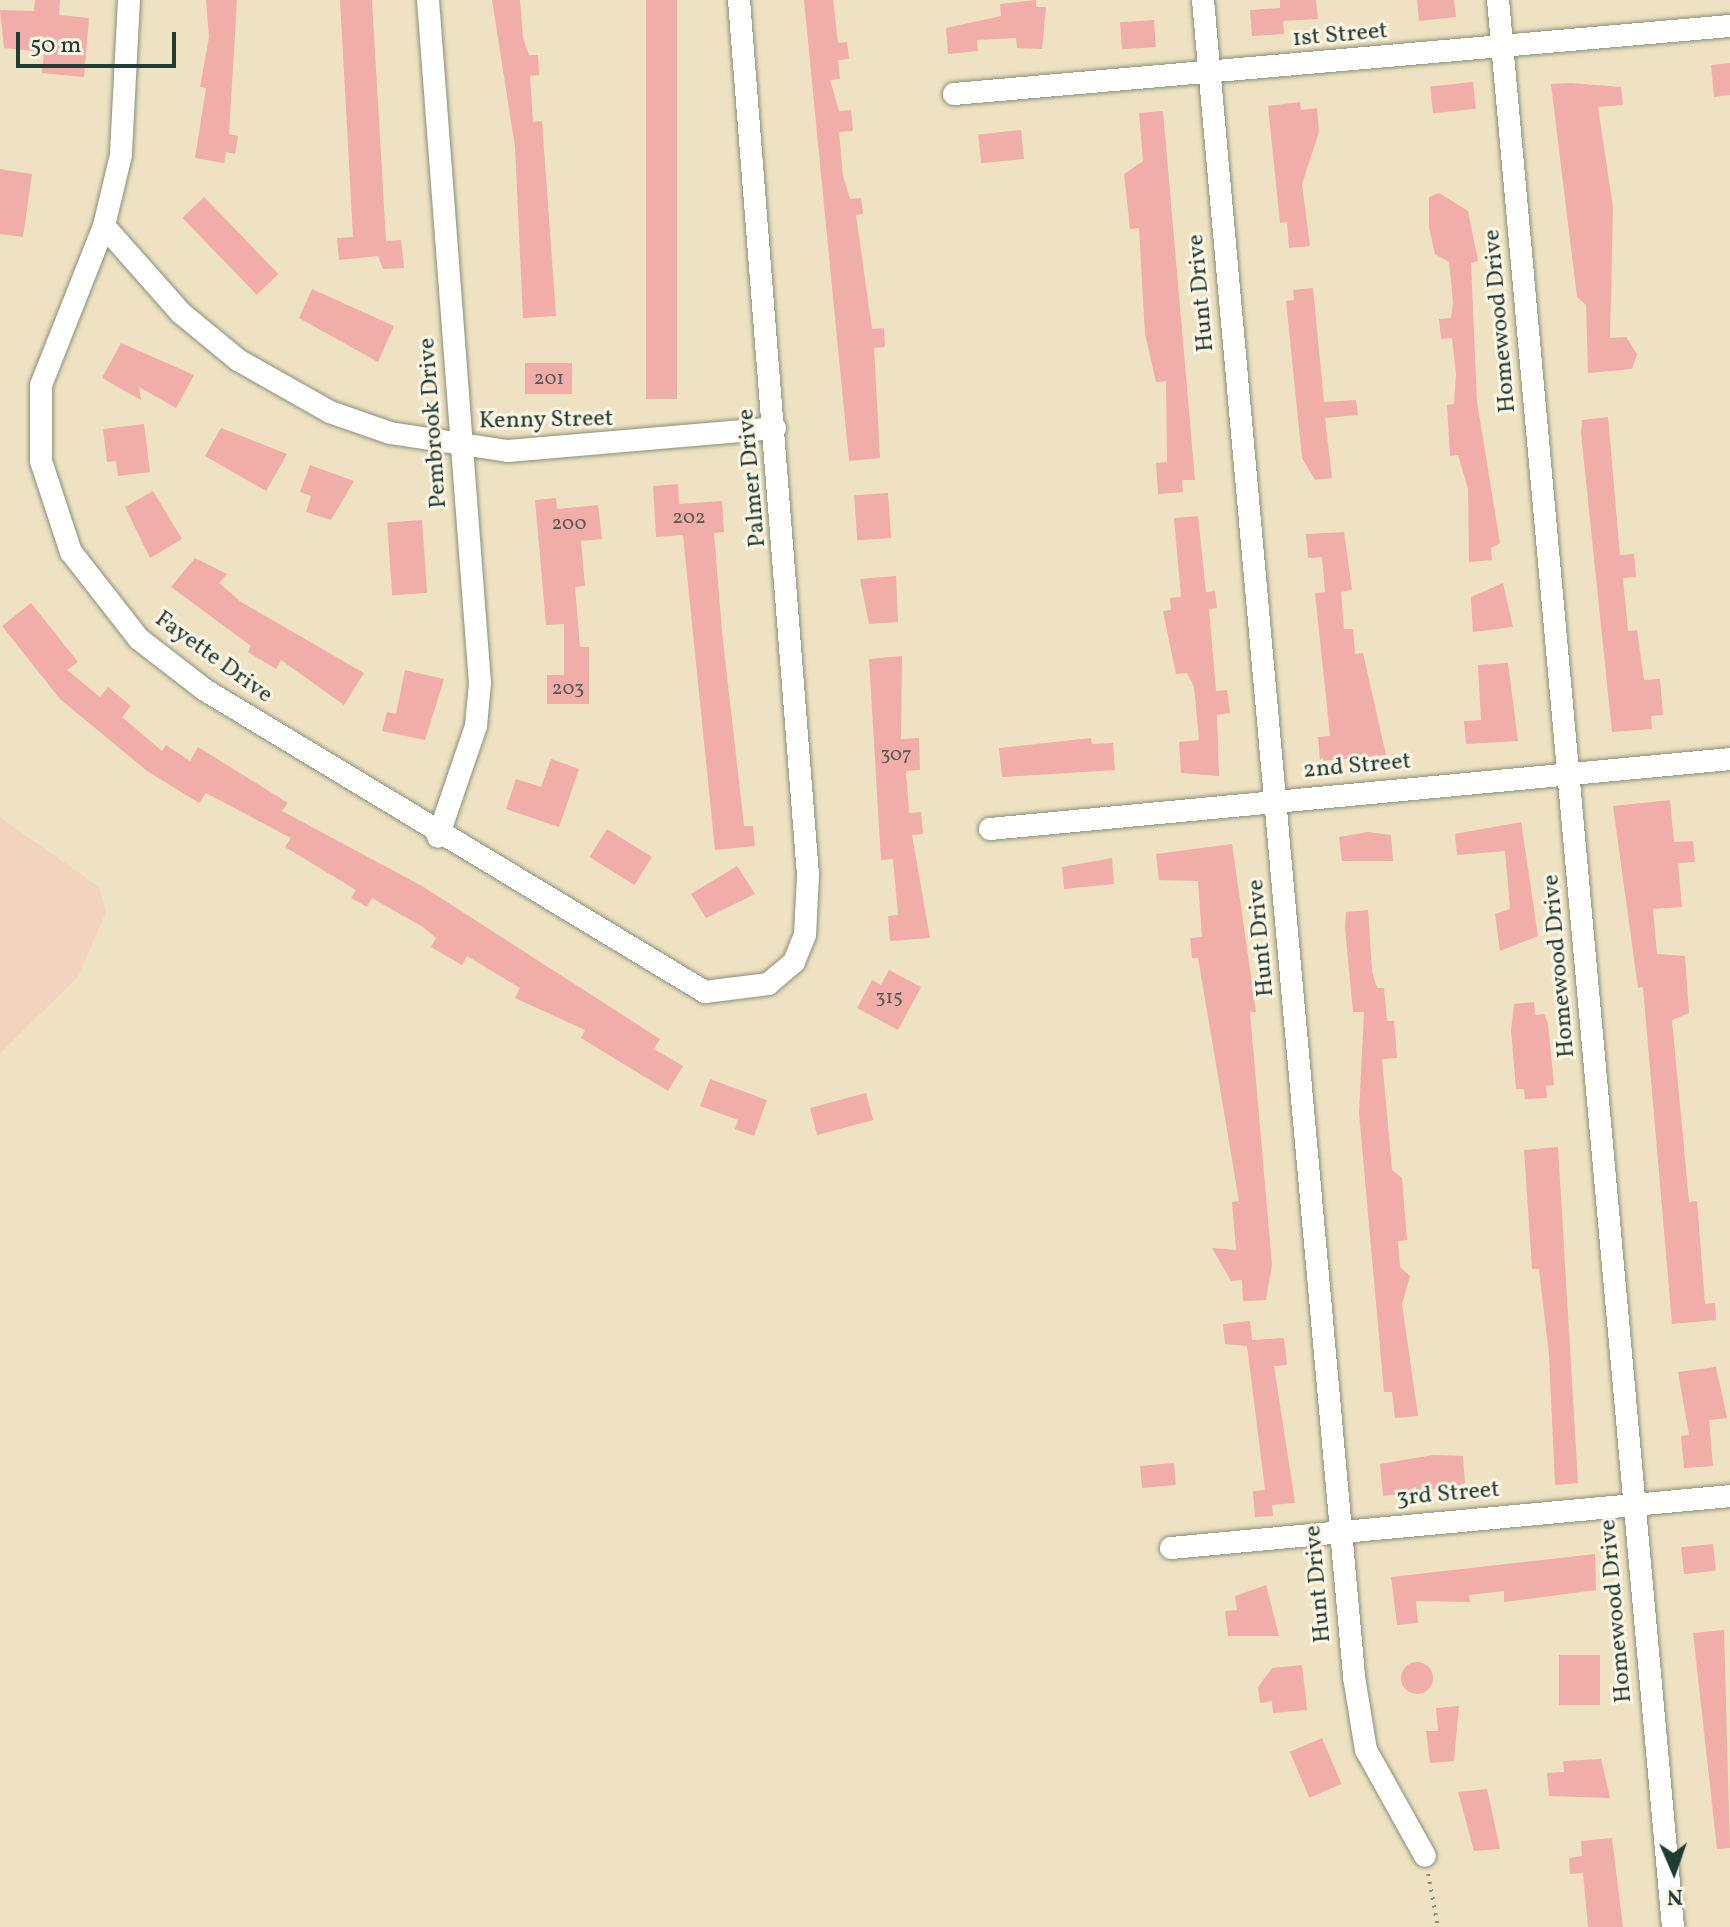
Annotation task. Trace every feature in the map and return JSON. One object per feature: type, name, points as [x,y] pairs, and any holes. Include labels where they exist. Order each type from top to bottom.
[{"type":"street","name":"Fayette Drive","points":[[129,0],[121,155],[104,226],[41,385],[41,461],[71,552],[95,590],[172,665],[438,837],[705,992],[768,984],[800,951]]},
{"type":"street","name":"Pembrook Drive","points":[[428,0],[480,683],[476,726],[438,837]]},
{"type":"street","name":"Palmer Drive","points":[[739,0],[808,875],[800,951]]},
{"type":"street","name":"Hunt Drive","points":[[1203,0],[1339,1531],[1366,1750],[1425,1856]]},
{"type":"street","name":"Homewood Drive","points":[[1498,0],[1673,1927]]},
{"type":"street","name":"1st Street","points":[[954,94],[1210,74],[1730,26]]},
{"type":"street","name":"Kenny Street","points":[[104,226],[181,313],[238,360],[330,412],[462,448],[604,448],[775,428]]},
{"type":"street","name":"2nd Street","points":[[990,829],[1730,759]]},
{"type":"street","name":"3rd Street","points":[[1171,1548],[1730,1496]]},
{"type":"path","points":[[1425,1856],[1438,1927]]},
{"type":"shaded area","points":[[0,817],[99,887],[106,912],[78,977],[0,1053]]},
{"type":"building","points":[[35,0],[60,0],[59,15],[89,18],[84,77],[42,73],[44,52],[4,48],[0,10],[34,11]]},
{"type":"building","points":[[206,0],[237,0],[229,134],[238,136],[235,154],[226,152],[224,163],[195,158],[206,88],[200,87],[209,37]]},
{"type":"building","points":[[340,0],[372,0],[386,241],[401,240],[404,268],[383,269],[378,256],[339,260],[337,238],[353,237]]},
{"type":"building","points":[[492,0],[520,0],[523,38],[529,55],[538,55],[539,75],[530,76],[533,122],[542,121],[556,316],[523,318],[515,147]]},
{"type":"building","points":[[646,0],[677,0],[677,399],[646,399]]},
{"type":"building","points":[[804,0],[833,0],[838,43],[847,42],[849,59],[838,60],[840,79],[830,80],[839,111],[851,110],[853,131],[839,132],[843,176],[850,199],[861,198],[863,214],[856,215],[872,329],[884,328],[885,347],[874,348],[880,458],[849,461]]},
{"type":"building","points":[[1036,0],[1036,7],[1046,7],[1042,49],[1017,48],[1016,38],[977,40],[978,51],[948,54],[946,28],[1001,16],[1000,4]]},
{"type":"building","points":[[1280,0],[1316,0],[1318,19],[1283,21],[1284,34],[1252,36],[1250,10],[1280,8]]},
{"type":"building","points":[[1417,0],[1454,0],[1456,17],[1419,21]]},
{"type":"building","points":[[1154,20],[1156,47],[1122,49],[1120,22]]},
{"type":"building","points":[[1730,63],[1730,95],[1714,97],[1711,65]]},
{"type":"building","points":[[1473,82],[1476,109],[1433,113],[1430,86]]},
{"type":"building","points":[[1551,84],[1621,87],[1623,105],[1598,107],[1613,208],[1610,338],[1626,337],[1637,354],[1632,369],[1588,373],[1586,305],[1577,297]]},
{"type":"building","points":[[1300,102],[1301,110],[1317,108],[1319,132],[1302,184],[1310,246],[1289,248],[1287,222],[1280,223],[1268,106]]},
{"type":"building","points":[[1163,111],[1195,480],[1182,480],[1183,492],[1158,494],[1156,463],[1167,462],[1166,381],[1156,382],[1145,334],[1139,228],[1130,229],[1124,174],[1143,161],[1139,113]]},
{"type":"building","points":[[1021,130],[1024,159],[981,163],[978,134]]},
{"type":"building","points":[[0,169],[32,174],[23,237],[0,234]]},
{"type":"building","points":[[1439,193],[1468,211],[1478,261],[1471,263],[1477,402],[1500,543],[1491,548],[1492,560],[1469,562],[1468,489],[1458,455],[1450,456],[1447,405],[1454,404],[1456,374],[1452,338],[1441,339],[1439,319],[1451,318],[1453,302],[1449,262],[1435,254],[1429,228],[1429,197]]},
{"type":"building","points":[[204,197],[278,274],[257,295],[182,218]]},
{"type":"building","points":[[1313,288],[1324,402],[1356,400],[1358,415],[1325,418],[1332,478],[1315,480],[1302,458],[1286,301],[1294,300],[1293,290]]},
{"type":"building","points":[[312,289],[394,326],[378,362],[299,318]]},
{"type":"building","points":[[121,343],[194,375],[176,408],[139,387],[141,400],[102,378]]},
{"type":"building","points":[[525,363],[572,363],[572,394],[525,394]]},
{"type":"building","points":[[1608,417],[1620,555],[1634,554],[1636,577],[1623,578],[1628,631],[1637,630],[1644,680],[1660,679],[1663,715],[1651,716],[1652,729],[1612,732],[1581,433],[1582,420]]},
{"type":"building","points":[[144,424],[150,472],[118,476],[116,461],[107,462],[103,429]]},
{"type":"building","points":[[221,428],[287,454],[266,491],[205,456]]},
{"type":"building","points":[[310,465],[354,481],[331,520],[306,512],[311,496],[300,492]]},
{"type":"building","points":[[678,484],[679,504],[722,501],[724,532],[714,533],[722,632],[744,826],[753,826],[755,846],[715,850],[683,535],[656,537],[653,486]]},
{"type":"building","points":[[153,491],[182,539],[150,558],[125,507]]},
{"type":"building","points":[[888,493],[891,538],[857,540],[854,495]]},
{"type":"building","points":[[556,498],[557,509],[598,505],[602,539],[581,541],[585,586],[575,587],[580,647],[589,647],[589,704],[547,704],[547,675],[564,675],[564,624],[546,625],[535,500]]},
{"type":"building","points":[[1198,516],[1206,592],[1215,591],[1217,608],[1209,609],[1216,691],[1227,690],[1230,713],[1217,715],[1219,776],[1181,773],[1179,742],[1199,740],[1194,687],[1187,673],[1176,674],[1163,611],[1171,610],[1170,598],[1181,597],[1174,518]]},
{"type":"building","points":[[422,520],[427,593],[392,595],[387,522]]},
{"type":"building","points":[[1344,532],[1352,590],[1341,592],[1344,629],[1353,629],[1355,654],[1363,653],[1386,755],[1320,761],[1318,737],[1330,736],[1315,593],[1325,592],[1322,557],[1308,558],[1306,534]]},
{"type":"building","points":[[195,558],[227,574],[219,583],[241,602],[364,673],[344,705],[281,660],[276,669],[248,652],[251,646],[171,587]]},
{"type":"building","points":[[896,576],[898,622],[869,624],[860,579]]},
{"type":"building","points":[[1503,583],[1513,627],[1473,632],[1471,597]]},
{"type":"building","points":[[31,603],[78,662],[67,670],[100,697],[108,687],[131,706],[122,717],[162,751],[166,745],[190,761],[198,747],[288,803],[282,811],[422,886],[660,1039],[654,1049],[683,1066],[668,1091],[581,1038],[585,1030],[515,998],[520,988],[467,956],[462,965],[431,947],[436,938],[423,927],[372,898],[367,907],[351,898],[356,890],[285,847],[291,838],[206,793],[199,803],[147,771],[60,699],[2,626]]},
{"type":"building","points":[[902,656],[901,739],[919,738],[920,770],[906,771],[909,813],[921,812],[923,834],[912,835],[930,938],[890,941],[888,916],[898,915],[893,859],[881,860],[869,659]]},
{"type":"building","points":[[1508,663],[1518,741],[1466,744],[1464,721],[1481,720],[1478,665]]},
{"type":"building","points":[[405,670],[444,679],[425,740],[382,731],[387,712],[396,714]]},
{"type":"building","points":[[1091,738],[1092,744],[1113,743],[1115,770],[1002,777],[999,748]]},
{"type":"building","points":[[551,759],[579,769],[559,827],[506,809],[516,779],[541,787]]},
{"type":"building","points":[[1670,800],[1674,842],[1693,841],[1695,862],[1678,863],[1682,907],[1653,909],[1657,954],[1685,956],[1689,1013],[1672,1020],[1689,1202],[1697,1201],[1705,1304],[1715,1303],[1716,1320],[1672,1324],[1643,987],[1638,988],[1613,806]]},
{"type":"building","points":[[1521,822],[1538,936],[1500,951],[1495,914],[1510,909],[1505,851],[1457,855],[1455,834]]},
{"type":"building","points":[[607,829],[652,857],[634,885],[590,857]]},
{"type":"building","points":[[1368,832],[1391,835],[1393,861],[1342,861],[1339,837]]},
{"type":"building","points":[[1232,844],[1256,1012],[1250,1012],[1272,1265],[1266,1300],[1243,1301],[1242,1280],[1231,1281],[1212,1248],[1236,1250],[1232,1202],[1239,1201],[1198,958],[1192,958],[1190,938],[1202,937],[1198,881],[1159,880],[1156,854]]},
{"type":"building","points":[[1112,858],[1114,884],[1064,889],[1062,867]]},
{"type":"building","points":[[737,866],[755,894],[706,918],[691,894]]},
{"type":"building","points":[[1368,910],[1372,971],[1377,988],[1384,988],[1387,1021],[1394,1021],[1397,1058],[1382,1059],[1392,1170],[1402,1178],[1407,1240],[1398,1241],[1400,1267],[1410,1276],[1402,1304],[1418,1416],[1395,1418],[1392,1392],[1384,1392],[1359,1113],[1364,1012],[1353,1012],[1345,928],[1346,912]]},
{"type":"building","points":[[889,970],[921,987],[898,1030],[857,1008],[872,980],[881,985]]},
{"type":"building","points":[[1534,1002],[1535,1015],[1544,1014],[1548,1023],[1554,1085],[1546,1086],[1547,1098],[1525,1099],[1524,1089],[1516,1089],[1511,1030],[1514,1004]]},
{"type":"building","points":[[710,1079],[767,1100],[754,1136],[735,1129],[738,1120],[700,1106]]},
{"type":"building","points":[[866,1093],[873,1120],[817,1135],[810,1108]]},
{"type":"building","points":[[1558,1147],[1578,1483],[1555,1485],[1549,1355],[1539,1269],[1532,1269],[1524,1150]]},
{"type":"building","points":[[1250,1321],[1252,1340],[1284,1338],[1287,1365],[1274,1366],[1295,1503],[1272,1505],[1273,1516],[1255,1517],[1253,1491],[1265,1490],[1247,1346],[1225,1344],[1223,1324]]},
{"type":"building","points":[[1716,1367],[1727,1418],[1709,1420],[1713,1466],[1684,1468],[1681,1436],[1689,1435],[1678,1372]]},
{"type":"building","points":[[1433,1455],[1463,1456],[1465,1485],[1383,1496],[1380,1464]]},
{"type":"building","points":[[1174,1463],[1176,1485],[1142,1488],[1140,1466]]},
{"type":"building","points":[[1713,1544],[1716,1571],[1684,1574],[1681,1547]]},
{"type":"building","points":[[1595,1554],[1596,1590],[1504,1602],[1504,1591],[1469,1595],[1470,1602],[1416,1601],[1418,1623],[1397,1625],[1391,1577]]},
{"type":"building","points":[[1266,1585],[1279,1636],[1228,1636],[1225,1611],[1237,1610],[1235,1596]]},
{"type":"building","points":[[1724,1630],[1730,1848],[1717,1849],[1693,1633]]},
{"type":"building","points":[[1559,1655],[1600,1655],[1600,1705],[1559,1705]]},
{"type":"building","points":[[1417,1662],[1428,1667],[1433,1678],[1428,1689],[1417,1694],[1406,1689],[1401,1678],[1406,1667]]},
{"type":"building","points":[[1302,1665],[1307,1710],[1273,1713],[1272,1701],[1260,1703],[1258,1687],[1272,1668]]},
{"type":"building","points":[[1459,1706],[1454,1761],[1430,1763],[1426,1731],[1438,1731],[1436,1708]]},
{"type":"building","points":[[1322,1738],[1342,1784],[1309,1798],[1290,1752]]},
{"type":"building","points":[[1601,1759],[1610,1798],[1549,1796],[1547,1773],[1564,1772],[1563,1761]]},
{"type":"building","points":[[1487,1789],[1500,1849],[1474,1851],[1458,1792]]},
{"type":"building","points":[[1612,1838],[1623,1927],[1588,1927],[1583,1873],[1570,1874],[1569,1858],[1582,1856],[1581,1841]]}]
